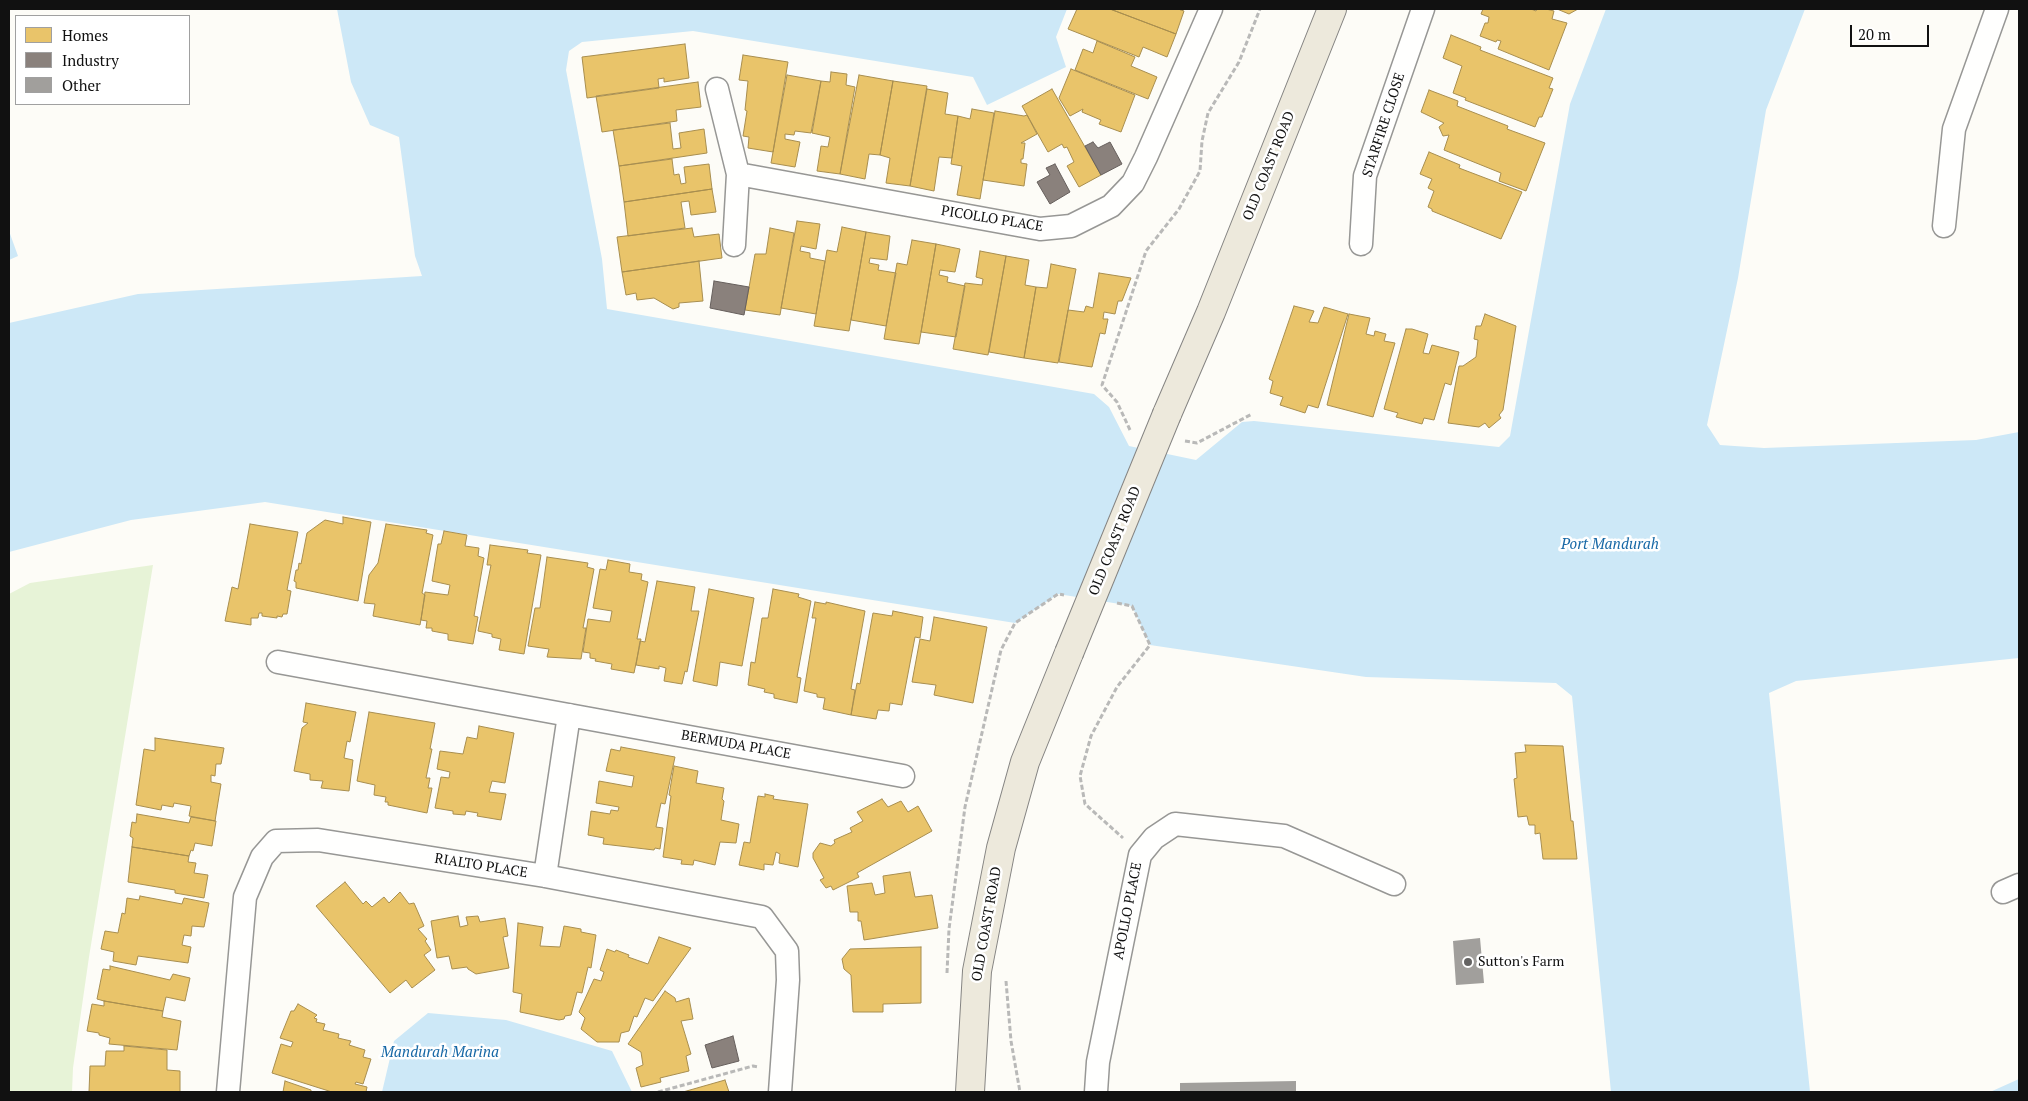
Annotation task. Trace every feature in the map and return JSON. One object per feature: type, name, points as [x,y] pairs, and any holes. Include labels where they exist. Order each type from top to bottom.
[{"type":"main road","name":"OLD COAST ROAD","points":[[970,1092],[977,971],[1001,848],[1025,762],[1167,414],[1211,312],[1332,9]]},
{"type":"street","name":"PICOLLO PLACE","points":[[738,174],[1040,229],[1071,226],[1111,206],[1133,183],[1211,9]]},
{"type":"street","name":"STARFIRE CLOSE","points":[[1362,244],[1365,176],[1423,9]]},
{"type":"street","points":[[1944,226],[1954,129],[1997,9]]},
{"type":"street","points":[[717,89],[738,174],[734,246]]},
{"type":"street","name":"BERMUDA PLACE","points":[[278,662],[903,776]]},
{"type":"street","points":[[545,876],[569,715]]},
{"type":"street","name":"APOLLO PLACE","points":[[1096,1092],[1098,1062],[1140,855],[1154,838],[1175,824],[1284,836],[1394,884]]},
{"type":"street","name":"RIALTO PLACE","points":[[228,1092],[246,897],[262,856],[276,840],[318,840],[545,876],[762,917],[787,951],[788,980],[780,1092]]},
{"type":"path","points":[[1130,430],[1117,402],[1102,385],[1146,251],[1179,209],[1200,171],[1202,141],[1208,113],[1239,62],[1260,9]]},
{"type":"path","points":[[1178,440],[1197,444],[1252,414]]},
{"type":"path","points":[[1181,447],[1184,437]]},
{"type":"path","points":[[1116,603],[1120,594]]},
{"type":"path","points":[[1005,975],[1011,1041],[1020,1092]]},
{"type":"path","points":[[658,1092],[753,1066],[782,1070]]},
{"type":"green space","points":[[153,565],[89,957],[73,1068],[72,1092],[9,1092],[9,594],[30,583]]},
{"type":"water","name":"Port Mandurah","points":[[337,9],[1067,9],[1056,37],[1066,67],[987,105],[973,77],[693,31],[582,42],[569,51],[566,70],[602,259],[607,309],[1094,394],[1109,407],[1129,446],[1196,460],[1242,422],[1254,421],[1499,447],[1510,436],[1570,104],[1606,9],[1805,9],[1766,110],[1738,278],[1707,425],[1720,445],[1764,448],[1976,440],[2019,432],[2019,658],[1796,681],[1769,693],[1810,1092],[1611,1092],[1572,696],[1556,683],[1366,677],[1150,645],[1132,606],[1058,594],[1015,623],[265,502],[131,520],[9,552],[9,323],[138,294],[422,276],[415,256],[399,137],[370,125],[351,82]]},
{"type":"water","points":[[9,231],[18,256],[9,260]]},
{"type":"water","name":"Mandurah Marina","points":[[428,1013],[506,1020],[612,1051],[632,1092],[382,1092],[394,1041]]},
{"type":"water","points":[[2019,1079],[2019,1092],[1990,1092]]},
{"type":"building: Homes","points":[[1077,9],[1110,9],[1176,34],[1167,57],[1143,47],[1139,57],[1068,29]]},
{"type":"building: Homes","points":[[1110,9],[1178,9],[1184,11],[1176,34]]},
{"type":"building: Homes","points":[[1483,9],[1531,9],[1536,11],[1537,9],[1546,9],[1554,11],[1552,19],[1567,23],[1549,70],[1498,49],[1501,41],[1497,40],[1496,42],[1480,36],[1485,23],[1488,23],[1489,17],[1481,14]]},
{"type":"building: Homes","points":[[1557,9],[1578,9],[1569,14]]},
{"type":"building: Homes","points":[[1451,35],[1481,47],[1480,50],[1553,78],[1549,88],[1553,89],[1542,117],[1539,117],[1535,127],[1465,100],[1466,98],[1453,93],[1462,66],[1443,58]]},
{"type":"building: Homes","points":[[1097,41],[1135,57],[1131,66],[1157,77],[1148,99],[1075,70],[1083,49],[1093,53]]},
{"type":"building: Homes","points":[[685,44],[689,78],[664,82],[664,78],[658,79],[659,88],[587,98],[582,57]]},
{"type":"building: Homes","points":[[743,55],[788,62],[773,152],[748,148],[749,137],[743,136],[747,111],[745,110],[748,81],[739,80]]},
{"type":"building: Homes","points":[[1071,69],[1135,95],[1121,132],[1099,124],[1101,120],[1082,112],[1083,109],[1070,116],[1059,98]]},
{"type":"building: Homes","points":[[831,72],[847,74],[846,85],[855,87],[840,174],[817,171],[821,146],[828,147],[830,137],[812,133],[821,81],[830,82]]},
{"type":"building: Homes","points":[[787,75],[821,81],[811,133],[795,131],[794,135],[785,134],[785,139],[800,142],[795,167],[771,163]]},
{"type":"building: Homes","points":[[859,75],[893,81],[880,155],[869,154],[865,179],[840,174]]},
{"type":"building: Homes","points":[[893,81],[927,86],[910,186],[886,183],[890,158],[880,155]]},
{"type":"building: Homes","points":[[698,82],[701,107],[676,110],[677,121],[602,132],[596,96]]},
{"type":"building: Homes","points":[[927,89],[948,93],[945,114],[958,116],[952,158],[939,157],[934,191],[910,186]]},
{"type":"building: Homes","points":[[1052,89],[1101,175],[1079,187],[1067,166],[1074,162],[1067,147],[1064,148],[1062,144],[1048,152],[1022,106]]},
{"type":"building: Homes","points":[[1429,90],[1458,101],[1457,106],[1508,126],[1507,129],[1545,143],[1526,191],[1499,181],[1501,173],[1444,150],[1449,135],[1443,136],[1439,127],[1444,123],[1421,112]]},
{"type":"building: Homes","points":[[972,109],[994,113],[980,199],[957,195],[962,166],[951,164],[958,116],[970,119]]},
{"type":"building: Homes","points":[[995,111],[1027,115],[1037,134],[1021,143],[1025,143],[1021,163],[1027,164],[1024,186],[983,180]]},
{"type":"building: Homes","points":[[670,123],[673,149],[681,148],[679,133],[704,129],[707,153],[619,166],[613,130]]},
{"type":"building: Homes","points":[[1429,152],[1460,165],[1459,168],[1522,192],[1501,239],[1432,211],[1428,207],[1434,191],[1428,188],[1432,179],[1420,174]]},
{"type":"building: Homes","points":[[672,159],[674,175],[679,174],[681,184],[686,183],[684,167],[709,164],[712,189],[624,202],[619,166]]},
{"type":"building: Homes","points":[[712,189],[716,212],[691,215],[689,201],[681,202],[685,228],[628,236],[624,202]]},
{"type":"building: Homes","points":[[797,221],[820,224],[816,249],[801,246],[800,251],[810,253],[810,258],[825,261],[816,314],[781,308]]},
{"type":"building: Homes","points":[[842,227],[866,232],[849,331],[814,326],[827,250],[837,252]]},
{"type":"building: Homes","points":[[692,228],[694,237],[719,234],[722,258],[622,272],[617,237]]},
{"type":"building: Homes","points":[[770,228],[794,233],[780,315],[745,310],[755,254],[766,254]]},
{"type":"building: Homes","points":[[866,232],[890,236],[887,260],[870,258],[869,263],[879,265],[878,270],[896,273],[886,326],[851,320]]},
{"type":"building: Homes","points":[[912,240],[936,244],[919,344],[884,339],[897,263],[907,265]]},
{"type":"building: Homes","points":[[936,244],[960,249],[955,272],[940,270],[939,275],[948,277],[947,282],[965,286],[956,337],[921,332]]},
{"type":"building: Homes","points":[[980,251],[1006,256],[988,355],[953,349],[965,283],[982,285],[983,279],[976,277]]},
{"type":"building: Homes","points":[[1006,256],[1029,260],[1025,285],[1036,287],[1024,358],[989,352]]},
{"type":"building: Homes","points":[[699,261],[703,301],[679,303],[679,307],[673,309],[654,298],[637,300],[636,293],[626,295],[622,272]]},
{"type":"building: Homes","points":[[1051,264],[1076,269],[1058,363],[1024,358],[1036,287],[1047,288]]},
{"type":"building: Homes","points":[[1099,273],[1131,278],[1122,301],[1118,301],[1115,314],[1104,312],[1103,319],[1108,319],[1105,334],[1100,333],[1092,367],[1059,362],[1068,310],[1084,312],[1086,306],[1093,308]]},
{"type":"building: Homes","points":[[1294,306],[1314,311],[1309,322],[1318,323],[1324,307],[1348,314],[1318,408],[1308,405],[1305,413],[1280,405],[1283,397],[1270,393],[1273,381],[1269,379]]},
{"type":"building: Homes","points":[[1349,314],[1370,318],[1366,334],[1374,336],[1375,331],[1386,334],[1384,341],[1395,343],[1373,417],[1327,405]]},
{"type":"building: Homes","points":[[1485,314],[1516,326],[1503,410],[1499,415],[1501,418],[1489,428],[1485,423],[1479,427],[1448,423],[1459,366],[1463,366],[1476,357],[1478,340],[1474,339],[1476,326],[1481,326]]},
{"type":"building: Homes","points":[[1406,329],[1428,334],[1423,353],[1429,354],[1432,345],[1459,352],[1451,385],[1445,383],[1434,420],[1424,418],[1422,424],[1396,417],[1398,413],[1384,409]]},
{"type":"building: Homes","points":[[343,517],[371,522],[358,601],[296,588],[296,582],[294,581],[296,570],[298,570],[299,563],[301,564],[307,533],[325,520],[343,524]]},
{"type":"building: Homes","points":[[250,524],[298,532],[287,590],[291,591],[287,614],[283,614],[282,617],[277,616],[277,618],[262,616],[262,613],[259,613],[258,618],[251,618],[251,625],[225,621],[232,587],[238,589]]},
{"type":"building: Homes","points":[[386,524],[427,530],[426,533],[433,535],[422,593],[425,595],[420,625],[373,616],[375,604],[364,603],[369,575],[378,563]]},
{"type":"building: Homes","points":[[444,531],[467,535],[465,546],[479,548],[478,556],[484,558],[474,616],[478,617],[473,644],[448,640],[448,634],[432,631],[432,628],[426,628],[427,621],[421,620],[425,592],[448,595],[450,585],[432,581],[438,544],[441,544]]},
{"type":"building: Homes","points":[[490,545],[528,550],[527,553],[541,555],[524,654],[499,650],[501,639],[492,637],[492,634],[478,631],[491,565],[487,565]]},
{"type":"building: Homes","points":[[547,557],[588,563],[587,567],[594,569],[583,628],[586,628],[581,659],[547,657],[549,649],[528,646],[535,608],[540,608]]},
{"type":"building: Homes","points":[[608,560],[630,564],[629,572],[642,574],[641,580],[648,582],[637,639],[641,639],[634,673],[611,669],[612,664],[595,661],[596,659],[590,658],[590,653],[583,652],[588,619],[610,622],[612,611],[593,608],[600,569],[606,570]]},
{"type":"building: Homes","points":[[657,581],[695,587],[691,611],[699,611],[687,672],[685,671],[682,684],[664,681],[666,668],[659,666],[659,669],[636,665],[640,641],[645,642]]},
{"type":"building: Homes","points":[[709,589],[754,598],[742,666],[720,662],[717,686],[693,681]]},
{"type":"building: Homes","points":[[773,589],[799,594],[798,597],[811,601],[797,677],[801,678],[797,703],[774,698],[774,694],[764,692],[765,689],[748,685],[751,662],[755,663],[762,618],[768,618]]},
{"type":"building: Homes","points":[[815,602],[826,604],[826,602],[865,611],[851,689],[855,690],[851,715],[823,709],[825,698],[817,697],[817,694],[804,691],[816,618],[812,618]]},
{"type":"building: Homes","points":[[893,611],[923,617],[920,638],[915,637],[902,705],[890,703],[889,711],[878,710],[876,719],[851,715],[857,683],[860,684],[873,613],[892,616]]},
{"type":"building: Homes","points":[[934,617],[987,627],[973,703],[934,695],[936,685],[912,682],[920,639],[930,641]]},
{"type":"building: Homes","points":[[306,703],[356,712],[350,742],[347,741],[344,758],[353,760],[349,791],[321,788],[323,781],[310,780],[310,774],[294,771],[302,728],[308,723],[303,722]]},
{"type":"building: Homes","points":[[369,712],[435,723],[426,778],[430,778],[428,788],[432,788],[427,813],[388,805],[388,802],[385,802],[386,797],[374,795],[375,785],[357,781]]},
{"type":"building: Homes","points":[[479,726],[514,733],[505,783],[492,781],[489,792],[506,794],[501,820],[477,816],[478,813],[466,811],[465,815],[453,814],[453,811],[435,808],[441,777],[449,778],[450,772],[437,769],[440,751],[463,754],[467,737],[477,739]]},
{"type":"building: Homes","points":[[155,738],[224,748],[221,764],[216,764],[215,776],[211,775],[211,782],[221,784],[215,821],[189,816],[191,806],[174,803],[173,807],[162,805],[161,810],[136,805],[144,749],[155,751]]},
{"type":"building: Homes","points":[[1525,745],[1563,746],[1577,859],[1543,859],[1540,833],[1535,834],[1535,825],[1529,825],[1527,816],[1518,817],[1514,779],[1517,778],[1515,753],[1526,752]]},
{"type":"building: Homes","points":[[621,747],[675,757],[665,804],[661,803],[656,827],[663,828],[660,849],[655,848],[654,850],[603,844],[604,838],[588,835],[591,811],[610,814],[611,810],[618,811],[619,807],[596,803],[599,781],[632,787],[634,776],[606,771],[611,749],[620,751]]},
{"type":"building: Homes","points":[[674,766],[698,771],[696,783],[724,788],[721,820],[739,824],[736,843],[720,842],[715,865],[694,860],[693,865],[681,864],[682,860],[663,857]]},
{"type":"building: Homes","points":[[765,794],[774,796],[773,799],[808,804],[798,867],[779,863],[780,854],[776,852],[773,865],[764,864],[764,870],[739,865],[744,842],[750,843],[758,796],[765,797]]},
{"type":"building: Homes","points":[[882,799],[888,807],[901,801],[908,812],[918,806],[932,831],[857,873],[859,877],[833,890],[831,886],[826,888],[820,880],[824,878],[813,858],[813,853],[820,843],[831,846],[835,843],[834,840],[852,832],[850,828],[863,821],[857,812]]},
{"type":"building: Homes","points":[[137,814],[189,823],[191,817],[216,821],[212,846],[195,843],[193,851],[191,850],[189,856],[132,847],[133,838],[130,836],[132,822],[136,823]]},
{"type":"building: Homes","points":[[132,847],[189,856],[188,862],[196,863],[194,873],[208,875],[204,898],[175,893],[175,890],[128,882]]},
{"type":"building: Homes","points":[[910,872],[915,897],[932,895],[938,928],[864,940],[861,921],[858,921],[858,912],[850,912],[847,886],[872,883],[875,895],[885,893],[883,876]]},
{"type":"building: Homes","points":[[345,882],[363,904],[366,901],[372,907],[384,897],[389,903],[400,892],[409,904],[414,903],[424,926],[418,929],[427,939],[425,941],[431,950],[424,955],[435,970],[412,988],[406,980],[390,993],[316,906]]},
{"type":"building: Homes","points":[[140,896],[182,904],[184,898],[209,903],[204,927],[192,926],[191,936],[184,935],[182,945],[191,947],[188,963],[138,956],[136,965],[113,961],[114,952],[101,949],[105,931],[118,933],[122,913],[125,914],[127,898],[139,900]]},
{"type":"building: Homes","points":[[458,916],[460,927],[468,925],[466,917],[478,916],[480,922],[505,918],[508,936],[503,937],[509,968],[476,974],[467,967],[452,969],[449,956],[437,958],[431,921]]},
{"type":"building: Homes","points":[[518,923],[543,927],[540,946],[560,947],[564,926],[581,929],[581,932],[596,935],[591,968],[588,967],[582,993],[577,992],[571,1015],[565,1016],[564,1019],[559,1020],[520,1012],[522,994],[513,992]]},
{"type":"building: Homes","points":[[659,937],[691,948],[653,1001],[645,998],[637,1017],[634,1016],[629,1031],[621,1033],[619,1042],[597,1042],[581,1029],[585,1018],[579,1012],[594,979],[601,981],[604,972],[600,970],[607,949],[615,952],[616,950],[629,955],[628,957],[648,964]]},
{"type":"building: Homes","points":[[921,947],[921,1003],[883,1004],[883,1012],[853,1012],[851,975],[844,969],[842,959],[850,949]]},
{"type":"building: Homes","points":[[110,966],[170,980],[173,974],[190,978],[185,1001],[166,997],[163,1011],[97,999],[103,969],[110,970]]},
{"type":"building: Homes","points":[[665,991],[675,998],[676,1002],[689,998],[693,1019],[681,1021],[691,1054],[686,1056],[689,1071],[660,1078],[661,1082],[641,1087],[636,1068],[643,1065],[641,1052],[628,1044]]},
{"type":"building: Homes","points":[[104,1001],[163,1011],[162,1017],[181,1021],[177,1050],[109,1044],[110,1038],[99,1035],[99,1033],[87,1031],[92,1004],[104,1006]]},
{"type":"building: Homes","points":[[298,1004],[317,1015],[314,1018],[317,1019],[316,1022],[325,1024],[323,1030],[339,1034],[338,1038],[351,1041],[349,1045],[365,1050],[363,1057],[371,1059],[363,1084],[356,1082],[355,1084],[367,1087],[366,1092],[332,1092],[272,1073],[281,1044],[291,1047],[293,1042],[280,1038],[291,1011],[294,1011]]},
{"type":"building: Homes","points":[[124,1046],[167,1050],[167,1070],[180,1071],[180,1092],[89,1092],[90,1066],[105,1066],[106,1051],[124,1051]]},
{"type":"building: Homes","points":[[725,1080],[729,1092],[683,1092]]},
{"type":"building: Homes","points":[[285,1081],[311,1090],[311,1092],[283,1092]]},
{"type":"building: Industry","points":[[1093,142],[1098,148],[1110,142],[1122,164],[1101,175],[1085,146]]},
{"type":"building: Industry","points":[[1055,164],[1070,192],[1050,204],[1037,182],[1050,175],[1046,168]]},
{"type":"building: Industry","points":[[714,281],[749,287],[744,315],[710,308]]},
{"type":"building: Industry","points":[[733,1036],[739,1061],[712,1068],[705,1045]]},
{"type":"building: Other","name":"Sutton's Farm","points":[[1480,938],[1484,983],[1456,985],[1453,941]]},
{"type":"building: Other","points":[[1296,1081],[1296,1092],[1180,1092],[1180,1083]]},
{"type":"place","name":"Sutton's Farm","points":[[1468,962]]}]
